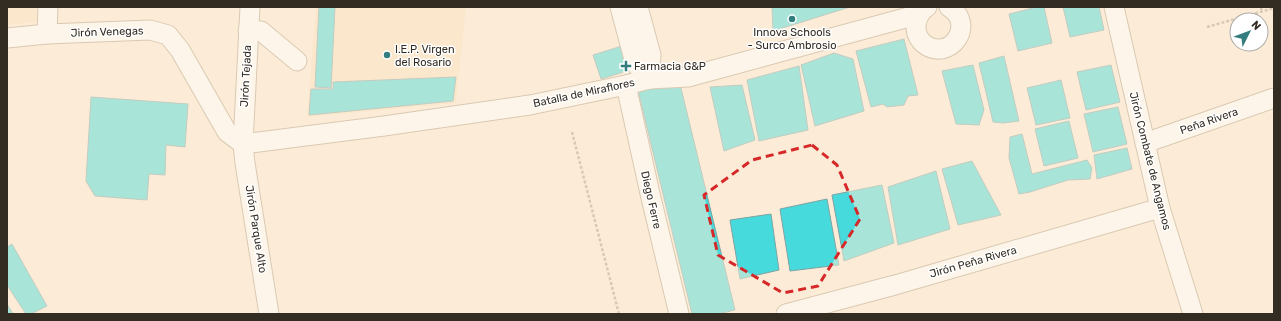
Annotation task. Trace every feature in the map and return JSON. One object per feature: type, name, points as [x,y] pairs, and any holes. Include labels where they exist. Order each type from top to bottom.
[{"type":"street","points":[[47,34],[48,7]]},
{"type":"street","name":"Jirón Tejada","points":[[243,144],[250,7]]},
{"type":"street","points":[[620,7],[635,63],[648,79]]},
{"type":"street","points":[[638,7],[651,55],[648,79]]},
{"type":"street","name":"Batalla de Miraflores","points":[[924,10],[917,21],[916,29],[918,36],[922,43],[929,47],[944,49],[951,46],[957,40],[960,33],[960,19],[957,13],[950,7]]},
{"type":"street","name":"Jirón Combate de Angamos","points":[[1114,7],[1160,208],[1193,314]]},
{"type":"street","name":"Batalla de Miraflores","points":[[243,144],[522,106],[626,85],[648,79],[688,77],[924,10]]},
{"type":"street","name":"Jirón Venegas","points":[[7,38],[47,34],[150,30],[168,34],[180,50],[227,132],[243,144]]},
{"type":"street","points":[[248,31],[261,31],[297,61]]},
{"type":"street","name":"Diego Ferre","points":[[626,85],[650,198],[679,314]]},
{"type":"street","name":"Peña Rivera","points":[[1145,143],[1274,98]]},
{"type":"street","name":"Jirón Parque Alto","points":[[243,144],[269,314]]},
{"type":"street","name":"Jirón Peña Rivera","points":[[786,314],[895,285],[1160,208]]},
{"type":"path","points":[[1261,7],[1262,12],[1274,8]]},
{"type":"path","points":[[1207,26],[1229,20]]},
{"type":"path","points":[[572,132],[619,314]]},
{"type":"highlighted area","points":[[812,145],[837,165],[860,219],[818,286],[783,293],[718,255],[704,195],[752,160]]},
{"type":"shaded area","points":[[7,7],[36,7],[37,22],[7,25]]},
{"type":"shaded area","name":"I.E.P. Virgen del Rosario","points":[[316,7],[466,7],[456,103],[307,117]]},
{"type":"building","points":[[319,7],[335,7],[331,88],[315,87]]},
{"type":"building","name":"Innova Schools - Surco Ambrosio","points":[[772,7],[850,7],[773,31]]},
{"type":"building","points":[[1037,7],[1044,7],[1052,43],[1018,51],[1009,14]]},
{"type":"building","points":[[1063,7],[1099,7],[1104,30],[1070,37]]},
{"type":"building","points":[[904,39],[918,95],[908,96],[904,105],[887,107],[883,104],[871,107],[856,51]]},
{"type":"building","points":[[625,45],[631,64],[627,71],[601,79],[593,55]]},
{"type":"building","points":[[834,53],[853,59],[864,111],[815,126],[801,65]]},
{"type":"building","points":[[1004,56],[1019,121],[1003,123],[993,122],[979,63]]},
{"type":"building","points":[[973,65],[984,110],[979,125],[956,124],[942,71]]},
{"type":"building","points":[[1111,65],[1120,102],[1086,110],[1077,72]]},
{"type":"building","points":[[799,66],[808,130],[759,141],[747,80]]},
{"type":"building","points":[[456,77],[453,101],[309,115],[311,89],[333,89],[333,82]]},
{"type":"building","points":[[1061,80],[1070,118],[1036,125],[1027,88]]},
{"type":"building","points":[[680,84],[735,310],[718,314],[692,314],[638,90]]},
{"type":"building","points":[[742,85],[755,140],[724,151],[710,87]]},
{"type":"building","points":[[91,97],[188,104],[185,147],[166,145],[165,175],[149,174],[147,200],[95,196],[86,181]]},
{"type":"building","points":[[1118,107],[1127,144],[1093,152],[1084,114]]},
{"type":"building","points":[[1069,121],[1078,158],[1044,166],[1035,129]]},
{"type":"building","points":[[1022,134],[1032,174],[1087,160],[1092,168],[1090,179],[1068,180],[1019,194],[1009,158],[1010,137]]},
{"type":"building","points":[[1127,148],[1132,169],[1097,179],[1094,155]]},
{"type":"building","points":[[972,161],[1001,215],[958,225],[942,169]]},
{"type":"building","points":[[936,171],[950,229],[898,245],[888,187]]},
{"type":"building","points":[[882,185],[894,243],[844,261],[832,195]]},
{"type":"building","points":[[827,199],[839,265],[790,271],[780,209]]},
{"type":"building","points":[[771,214],[779,270],[740,279],[730,220]]},
{"type":"building","points":[[12,244],[47,306],[31,314],[26,314],[7,285],[7,247]]},
{"type":"building","points":[[7,304],[13,314],[7,314]]},
{"type":"place","name":"Innova Schools - Surco Ambrosio","points":[[792,19]]},
{"type":"place","name":"I.E.P. Virgen del Rosario","points":[[387,55]]},
{"type":"place","name":"Farmacia G&P","points":[[626,66]]}]
